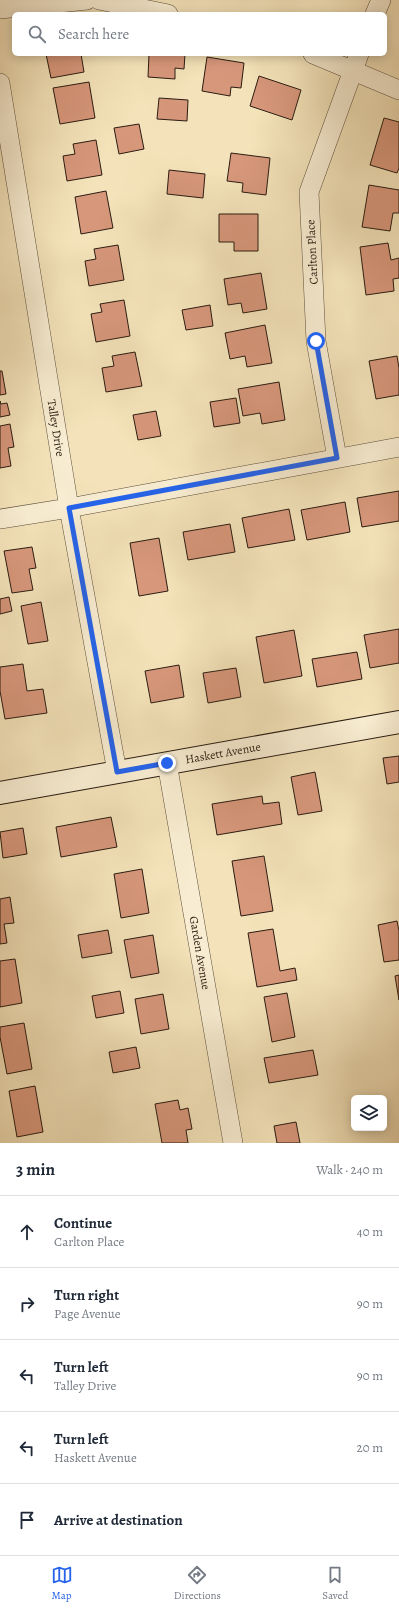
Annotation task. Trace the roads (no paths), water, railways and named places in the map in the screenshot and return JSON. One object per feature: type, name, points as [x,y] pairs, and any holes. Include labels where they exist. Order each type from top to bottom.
[{"type":"street","points":[[0,9],[88,0]]},
{"type":"street","points":[[99,0],[158,12]]},
{"type":"street","points":[[376,12],[381,0]]},
{"type":"street","points":[[324,56],[355,62],[399,90]]},
{"type":"street","name":"Carlton Place","points":[[337,458],[316,341],[309,192],[355,62]]},
{"type":"street","name":"Talley Drive","points":[[0,84],[69,508],[117,772]]},
{"type":"street","points":[[0,519],[69,508],[399,447]]},
{"type":"street","name":"Haskett Avenue","points":[[0,794],[399,722]]},
{"type":"street","name":"Garden Avenue","points":[[167,763],[233,1143]]}]
